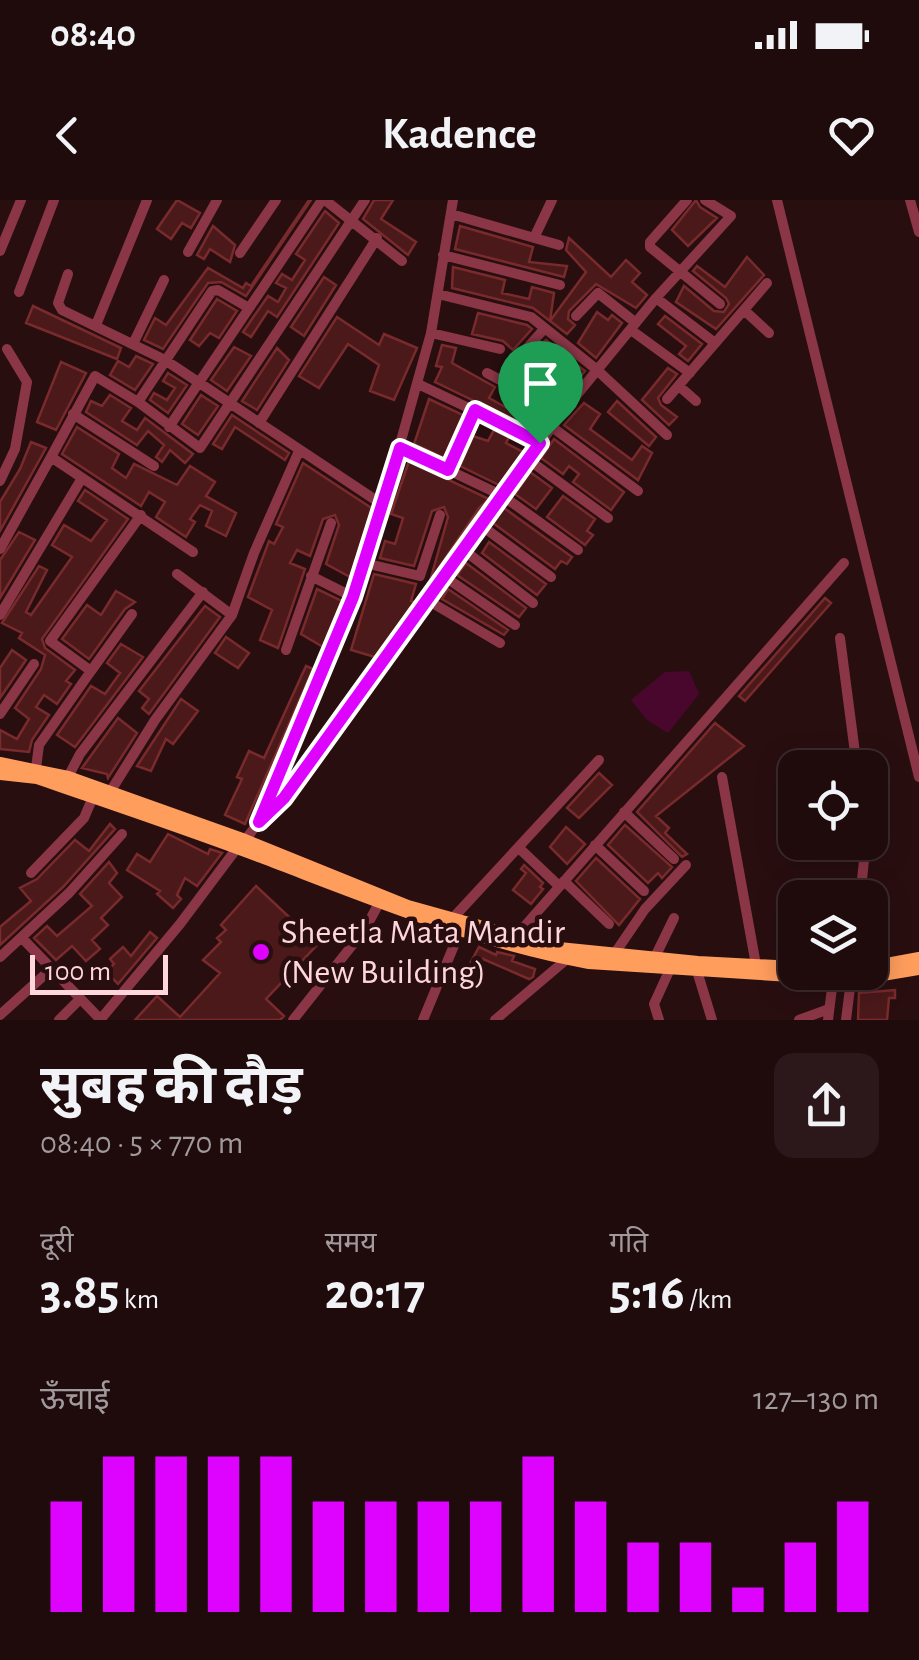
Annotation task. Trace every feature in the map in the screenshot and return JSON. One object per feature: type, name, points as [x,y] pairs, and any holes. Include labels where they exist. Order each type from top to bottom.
[{"type":"main road","points":[[0,763],[68,777],[408,906],[559,948],[778,966]]},
{"type":"main road","points":[[0,774],[37,778],[241,844],[378,905],[460,932],[566,959],[778,974]]},
{"type":"main road","points":[[888,964],[919,958]]},
{"type":"main road","points":[[888,972],[919,969]]},
{"type":"street","points":[[0,251],[22,200]]},
{"type":"street","points":[[19,292],[54,200]]},
{"type":"street","points":[[96,326],[147,200]]},
{"type":"street","points":[[188,252],[218,200]]},
{"type":"street","points":[[240,253],[276,200]]},
{"type":"street","points":[[170,427],[324,200],[377,238],[402,262]]},
{"type":"street","points":[[0,548],[6,526],[51,457],[95,376],[200,448],[366,200]]},
{"type":"street","points":[[259,822],[353,597],[383,505],[432,333],[453,200]]},
{"type":"street","points":[[534,238],[552,200]]},
{"type":"street","points":[[687,200],[650,242],[653,252],[720,304]]},
{"type":"street","points":[[22,938],[100,1020],[259,822],[284,798],[562,413],[656,298],[731,216],[706,200]]},
{"type":"street","points":[[776,200],[919,777]]},
{"type":"street","points":[[910,200],[919,232]]},
{"type":"street","points":[[451,214],[559,245]]},
{"type":"street","points":[[258,422],[377,238]]},
{"type":"street","points":[[443,255],[560,285]]},
{"type":"street","points":[[68,274],[59,307],[165,360],[383,505]]},
{"type":"street","points":[[133,344],[164,280]]},
{"type":"street","points":[[667,399],[767,283]]},
{"type":"street","points":[[138,402],[215,288],[249,308]]},
{"type":"street","points":[[576,316],[598,293],[690,373]]},
{"type":"street","points":[[438,294],[526,315],[596,370],[666,435]]},
{"type":"street","points":[[656,298],[715,343]]},
{"type":"street","points":[[744,310],[769,333]]},
{"type":"street","points":[[519,357],[544,328]]},
{"type":"street","points":[[432,333],[500,349]]},
{"type":"street","points":[[527,395],[568,347]]},
{"type":"street","points":[[0,481],[15,449],[27,382],[7,349]]},
{"type":"street","points":[[487,373],[562,413]]},
{"type":"street","points":[[418,384],[540,443]]},
{"type":"street","points":[[679,386],[696,401]]},
{"type":"street","points":[[448,470],[475,410]]},
{"type":"street","points":[[73,414],[154,466]]},
{"type":"street","points":[[552,427],[638,491]]},
{"type":"street","points":[[400,448],[503,496],[578,550]]},
{"type":"street","points":[[110,792],[155,720],[232,616],[254,553],[299,451]]},
{"type":"street","points":[[51,457],[193,552]]},
{"type":"street","points":[[529,460],[608,518]]},
{"type":"street","points":[[0,615],[82,478]]},
{"type":"street","points":[[91,671],[50,640],[141,515]]},
{"type":"street","points":[[364,562],[420,576],[440,515]]},
{"type":"street","points":[[286,650],[331,523]]},
{"type":"street","points":[[482,526],[551,576]]},
{"type":"street","points":[[465,551],[534,603]]},
{"type":"street","points":[[516,936],[844,563]]},
{"type":"street","points":[[178,574],[232,616]]},
{"type":"street","points":[[311,576],[353,597]]},
{"type":"street","points":[[445,577],[515,625]]},
{"type":"street","points":[[68,777],[80,754],[203,592]]},
{"type":"street","points":[[429,600],[500,642]]},
{"type":"street","points":[[36,768],[39,745],[132,614]]},
{"type":"street","points":[[840,638],[856,750]]},
{"type":"street","points":[[0,714],[34,664]]},
{"type":"street","points":[[452,918],[520,849],[598,760]]},
{"type":"street","points":[[722,777],[756,965]]},
{"type":"street","points":[[31,873],[84,818],[93,797]]},
{"type":"street","points":[[624,812],[674,860]]},
{"type":"street","points":[[0,957],[122,834]]},
{"type":"street","points":[[595,846],[644,890]]},
{"type":"street","points":[[520,849],[609,924]]},
{"type":"street","points":[[615,953],[645,908],[686,865]]},
{"type":"street","points":[[294,1020],[365,929],[378,905]]},
{"type":"street","points":[[655,957],[674,918]]},
{"type":"street","points":[[423,1020],[460,932]]},
{"type":"street","points":[[495,1020],[566,959]]},
{"type":"street","points":[[659,1020],[654,1004],[670,969]]},
{"type":"street","points":[[0,1015],[50,970]]},
{"type":"street","points":[[697,971],[712,1020]]},
{"type":"street","points":[[799,1020],[829,1015],[832,990]]},
{"type":"street","points":[[846,1020],[850,990]]},
{"type":"street","points":[[59,1020],[80,999]]},
{"type":"shaded area","points":[[689,671],[699,694],[668,733],[647,720],[631,700],[665,672]]},
{"type":"building","points":[[177,200],[200,213],[191,228],[182,223],[171,239],[157,229]]},
{"type":"building","points":[[309,200],[246,296],[221,282],[208,283],[163,349],[144,340],[155,318],[166,325],[208,268],[243,288],[246,283],[251,286]]},
{"type":"building","points":[[374,200],[393,200],[381,219],[416,242],[408,255],[363,219]]},
{"type":"building","points":[[696,200],[717,218],[688,246],[672,230]]},
{"type":"building","points":[[325,211],[339,223],[277,317],[268,311],[251,337],[243,332],[268,296],[278,302],[286,288],[276,283],[282,274],[292,280],[305,260],[296,254]]},
{"type":"building","points":[[213,226],[235,245],[230,262],[210,249],[204,259],[197,255]]},
{"type":"building","points":[[460,226],[533,247],[529,262],[567,266],[564,277],[455,249]]},
{"type":"building","points":[[569,238],[611,277],[626,260],[640,273],[632,282],[647,295],[636,308],[596,284],[569,311],[568,319],[575,325],[567,334],[550,321],[586,272],[566,250]]},
{"type":"building","points":[[747,257],[764,275],[716,329],[676,302],[684,286],[714,311],[724,312],[729,304],[726,298],[693,271],[697,266],[725,287]]},
{"type":"building","points":[[453,267],[505,280],[502,293],[529,299],[532,287],[554,293],[550,321],[533,308],[452,288]]},
{"type":"building","points":[[324,277],[336,285],[304,336],[291,327]]},
{"type":"building","points":[[217,299],[237,311],[219,338],[210,333],[199,346],[190,340]]},
{"type":"building","points":[[33,306],[121,348],[117,359],[26,323]]},
{"type":"building","points":[[597,312],[608,320],[612,315],[622,323],[596,358],[578,343]]},
{"type":"building","points":[[478,313],[532,329],[513,350],[503,341],[472,334]]},
{"type":"building","points":[[665,316],[702,344],[688,361],[679,354],[686,346],[658,324]]},
{"type":"building","points":[[337,317],[379,345],[384,334],[417,348],[394,400],[370,391],[379,365],[348,344],[319,388],[299,376]]},
{"type":"building","points":[[546,340],[556,348],[525,384],[510,375]]},
{"type":"building","points":[[442,345],[456,348],[452,363],[495,387],[489,398],[509,409],[514,397],[549,416],[538,432],[435,382],[442,367],[436,366]]},
{"type":"building","points":[[234,347],[251,356],[227,391],[211,380]]},
{"type":"building","points":[[277,348],[289,360],[257,410],[242,401]]},
{"type":"building","points":[[136,356],[153,364],[135,390],[110,375],[118,361],[129,367]]},
{"type":"building","points":[[569,359],[585,371],[560,402],[541,392]]},
{"type":"building","points":[[61,362],[86,373],[56,430],[37,422]]},
{"type":"building","points":[[668,368],[677,374],[658,398],[677,417],[669,425],[642,400]]},
{"type":"building","points":[[168,373],[187,385],[168,413],[150,400],[154,393],[167,400],[175,388],[163,381]]},
{"type":"building","points":[[110,395],[131,408],[122,421],[137,430],[145,418],[193,454],[185,463],[170,450],[162,462],[156,457],[164,445],[148,431],[137,445],[86,412],[91,401],[102,406]]},
{"type":"building","points":[[201,395],[218,406],[198,435],[182,424]]},
{"type":"building","points":[[429,399],[463,415],[444,458],[414,444]]},
{"type":"building","points":[[617,401],[656,437],[649,446],[608,412]]},
{"type":"building","points":[[584,403],[600,414],[590,429],[632,460],[642,446],[652,453],[638,480],[564,425]]},
{"type":"building","points":[[232,415],[289,453],[285,460],[235,427],[222,449],[213,444]]},
{"type":"building","points":[[77,427],[119,454],[112,468],[126,478],[134,464],[177,485],[190,466],[215,482],[206,496],[236,513],[226,536],[206,526],[212,511],[200,505],[190,519],[195,522],[186,537],[156,517],[165,502],[149,492],[141,506],[62,454]]},
{"type":"building","points":[[494,430],[509,437],[506,443],[523,452],[499,485],[460,466],[473,436],[488,441]]},
{"type":"building","points":[[554,439],[624,492],[611,510],[573,482],[579,474],[569,466],[563,474],[541,458]]},
{"type":"building","points":[[31,442],[46,448],[0,531],[0,502]]},
{"type":"building","points":[[409,461],[489,499],[430,581],[448,517],[444,507],[432,511],[414,566],[380,558],[385,541],[395,544],[403,518],[391,514]]},
{"type":"building","points":[[303,463],[373,509],[350,577],[326,564],[339,525],[335,515],[323,519],[310,556],[297,550],[290,563],[305,569],[278,648],[260,640],[272,610],[248,597],[269,541],[274,544],[283,527],[276,524]]},
{"type":"building","points":[[530,472],[552,488],[536,509],[515,494]]},
{"type":"building","points":[[85,490],[128,519],[42,639],[45,648],[75,670],[66,681],[71,684],[57,704],[44,695],[36,707],[49,715],[32,740],[29,752],[0,749],[0,730],[17,739],[29,719],[15,708],[41,669],[45,655],[19,638],[22,633],[2,623],[39,566],[47,570],[26,612],[31,615],[72,557],[52,545],[64,525],[91,541],[107,520],[78,501]]},
{"type":"building","points":[[563,496],[595,519],[587,531],[593,535],[585,545],[547,517]]},
{"type":"building","points":[[504,508],[572,557],[567,564],[561,561],[555,569],[493,523]]},
{"type":"building","points":[[19,532],[35,540],[0,598],[0,560]]},
{"type":"building","points":[[489,542],[546,584],[537,595],[482,553]]},
{"type":"building","points":[[466,563],[526,608],[519,617],[457,575]]},
{"type":"building","points":[[374,574],[416,584],[411,601],[415,602],[375,657],[351,650]]},
{"type":"building","points":[[317,589],[342,601],[323,647],[301,634]]},
{"type":"building","points":[[448,589],[508,630],[504,635],[442,599]]},
{"type":"building","points":[[116,591],[135,602],[125,609],[89,659],[62,639],[87,605],[101,615]]},
{"type":"building","points":[[825,598],[831,603],[745,701],[739,696]]},
{"type":"building","points":[[205,606],[220,617],[149,714],[142,708],[149,699],[139,691]]},
{"type":"building","points":[[226,637],[249,653],[238,668],[215,653]]},
{"type":"building","points":[[121,644],[143,657],[75,747],[57,735],[91,686],[105,694],[120,673],[107,663]]},
{"type":"building","points":[[12,650],[26,660],[0,698],[0,668]]},
{"type":"building","points":[[306,666],[313,669],[245,824],[225,815],[242,779],[237,777],[249,751],[264,758]]},
{"type":"building","points":[[181,699],[198,711],[173,744],[166,739],[151,771],[137,766]]},
{"type":"building","points":[[118,718],[137,733],[108,778],[107,774],[82,768]]},
{"type":"building","points":[[715,723],[744,746],[656,816],[669,828],[665,833],[687,854],[682,857],[637,812]]},
{"type":"building","points":[[599,773],[612,785],[579,818],[567,808]]},
{"type":"building","points":[[110,824],[115,829],[63,887],[0,945],[0,927],[31,901],[20,888],[37,879],[75,840],[89,851]]},
{"type":"building","points":[[625,825],[672,867],[662,878],[658,873],[648,883],[608,845]]},
{"type":"building","points":[[566,827],[585,844],[567,864],[550,847]]},
{"type":"building","points":[[168,834],[208,854],[210,849],[222,853],[197,886],[185,878],[177,895],[181,899],[173,908],[157,894],[160,891],[127,870],[137,854],[150,862]]},
{"type":"building","points":[[596,858],[640,899],[619,925],[576,881]]},
{"type":"building","points":[[109,862],[117,873],[109,883],[122,897],[101,918],[108,925],[92,940],[100,949],[86,961],[72,946],[56,960],[34,938],[47,926],[57,936],[92,906],[80,894]]},
{"type":"building","points":[[524,865],[543,883],[531,904],[513,890],[526,873],[521,869]]},
{"type":"building","name":"Sheetla Mata Mandir (New Building)","points":[[256,886],[318,944],[266,999],[284,1016],[280,1020],[135,1020],[157,996],[180,1017],[220,973],[203,960],[221,942],[217,938],[226,930],[221,925]]},
{"type":"building","points":[[150,932],[157,938],[118,984],[106,972],[114,964],[110,959],[123,947],[131,956]]},
{"type":"building","points":[[479,947],[496,955],[497,952],[514,956],[512,961],[535,969],[533,977],[529,979],[483,959],[474,978],[465,973]]},
{"type":"building","points":[[895,990],[895,998],[889,998],[887,1020],[858,1020],[859,993]]},
{"type":"place","name":"Sheetla Mata Mandir (New Building)","points":[[261,952]]},
{"type":"route","points":[[475,410],[540,443],[284,798],[259,822],[353,597],[400,448],[448,470],[475,410]]}]
